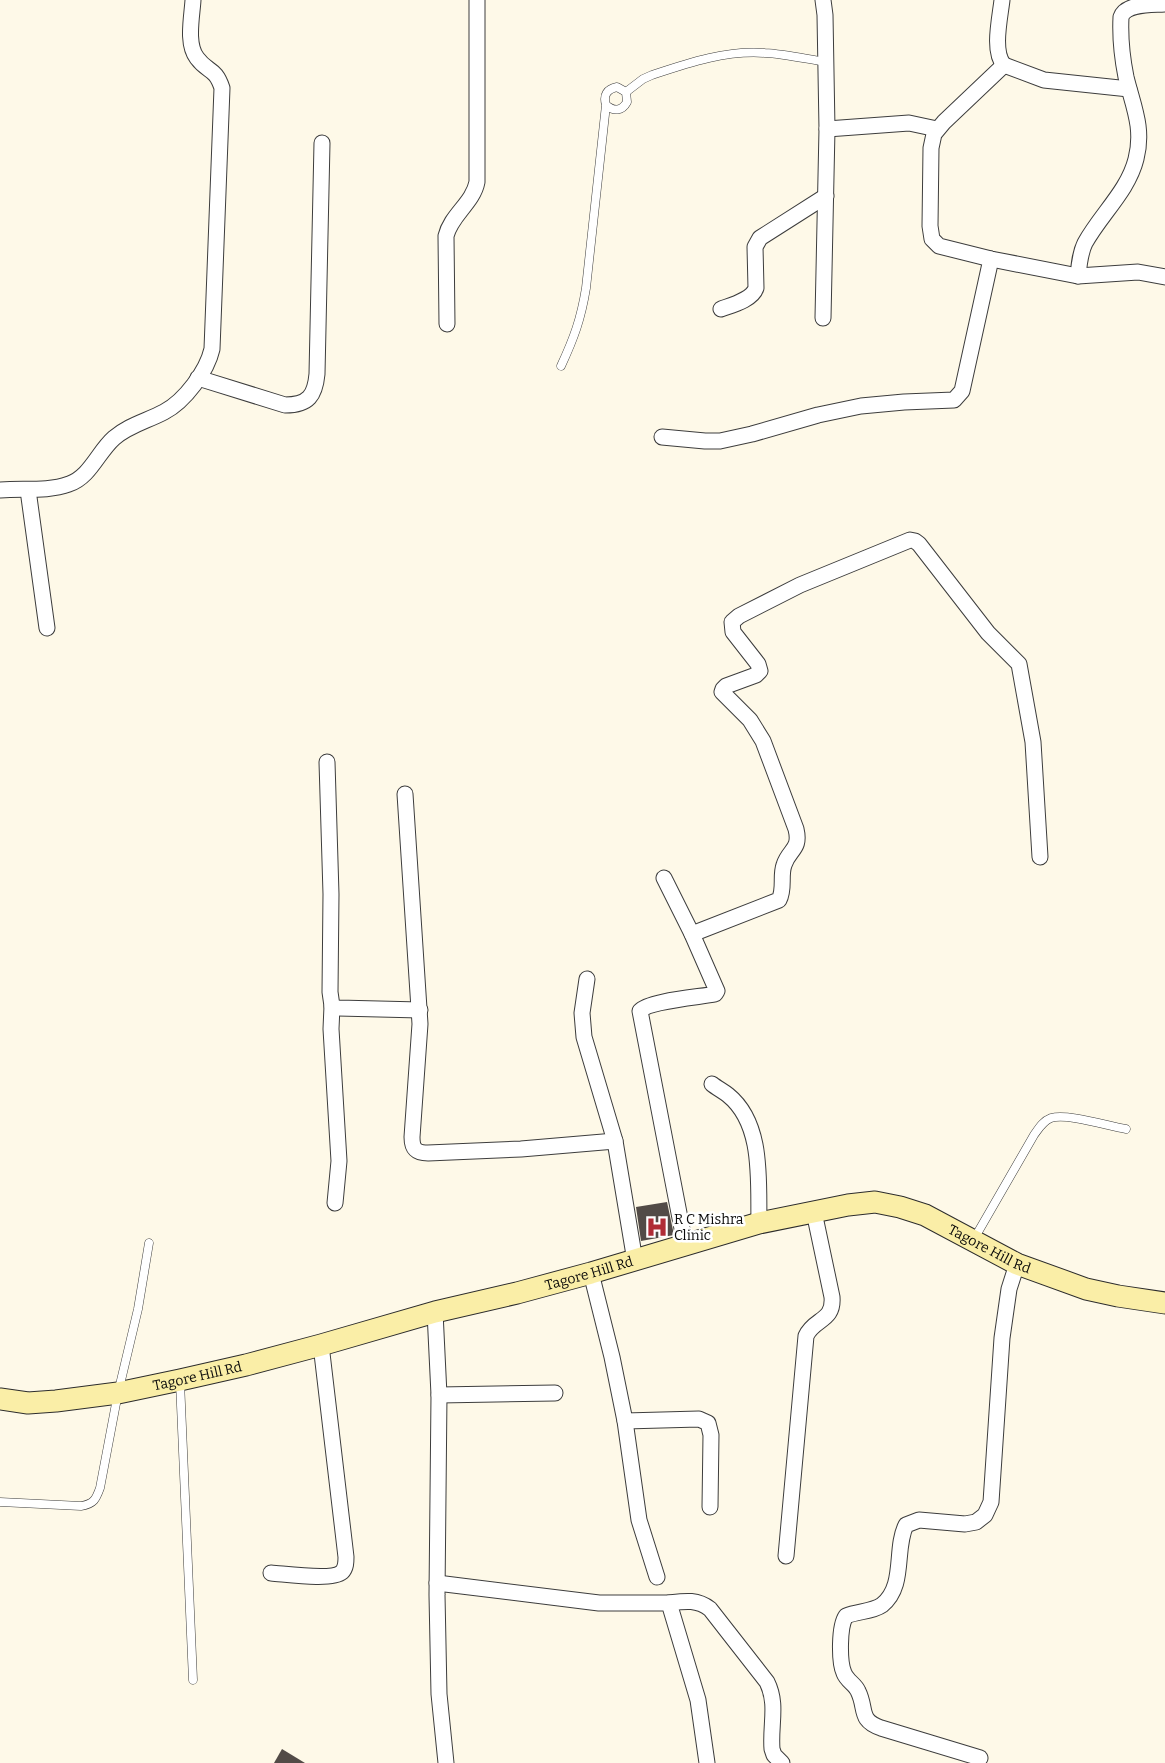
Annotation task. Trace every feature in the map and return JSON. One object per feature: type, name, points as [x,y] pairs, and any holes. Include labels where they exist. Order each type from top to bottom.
[{"type":"main road","name":"Tagore Hill Rd","points":[[0,1399],[28,1403],[118,1392],[180,1380],[321,1345],[435,1312],[591,1273],[759,1223],[848,1205],[875,1202],[925,1215],[1017,1264],[1086,1289],[1165,1303]]},
{"type":"street","points":[[0,490],[28,490],[60,486],[70,484],[79,479],[113,438],[125,430],[164,412],[179,402],[207,365],[212,349],[222,88],[215,73],[196,58],[193,50],[191,36],[193,0]]},
{"type":"street","points":[[447,324],[446,236],[451,224],[475,190],[477,182],[477,0]]},
{"type":"street","points":[[823,0],[827,129],[823,318]]},
{"type":"street","points":[[1002,0],[998,50],[1000,61],[1004,65],[1044,80],[1129,89]]},
{"type":"street","points":[[1078,276],[1080,258],[1086,242],[1123,188],[1136,160],[1140,133],[1122,51],[1121,22],[1123,12],[1129,8],[1165,4]]},
{"type":"street","points":[[1004,65],[938,128],[932,140],[930,226],[932,239],[939,246],[946,248],[1078,276],[1133,272],[1165,277]]},
{"type":"street","points":[[827,129],[909,123],[938,128]]},
{"type":"street","points":[[196,381],[285,405],[299,404],[306,401],[315,390],[318,374],[322,143]]},
{"type":"street","points":[[721,309],[747,298],[755,292],[755,247],[760,238],[826,196]]},
{"type":"street","points":[[662,437],[720,441],[838,410],[904,402],[957,399],[962,391],[991,259]]},
{"type":"street","points":[[28,490],[47,628]]},
{"type":"street","points":[[692,934],[780,900],[783,866],[798,840],[796,829],[763,741],[750,720],[722,692],[726,686],[756,675],[760,671],[758,664],[733,632],[732,622],[739,616],[800,585],[912,540],[917,542],[928,554],[996,642],[1019,664],[1033,742],[1040,857]]},
{"type":"street","points":[[327,762],[330,992],[339,1161],[335,1203]]},
{"type":"street","points":[[405,794],[420,1010],[418,1070],[412,1143],[417,1151],[428,1153],[521,1149],[614,1141]]},
{"type":"street","points":[[664,878],[692,934],[716,989],[716,994],[656,1004],[644,1007],[640,1011],[686,1244]]},
{"type":"street","points":[[587,979],[582,1013],[584,1037],[614,1141],[635,1261]]},
{"type":"street","points":[[332,1006],[338,1008],[420,1010]]},
{"type":"street","points":[[712,1084],[729,1096],[748,1121],[753,1133],[756,1145],[759,1223]]},
{"type":"street","points":[[786,1556],[806,1336],[811,1328],[827,1317],[832,1308],[832,1297],[814,1212]]},
{"type":"street","points":[[980,1758],[881,1728],[867,1721],[858,1691],[843,1673],[840,1628],[846,1616],[871,1610],[882,1605],[890,1596],[897,1581],[902,1533],[906,1525],[919,1520],[965,1524],[976,1522],[986,1515],[991,1502],[1003,1330],[1009,1289],[1017,1264]]},
{"type":"street","points":[[591,1273],[608,1340],[625,1421],[640,1520],[657,1577]]},
{"type":"street","points":[[435,1312],[439,1395],[437,1584],[439,1694],[446,1763]]},
{"type":"street","points":[[271,1573],[326,1576],[340,1573],[344,1570],[346,1557],[321,1345]]},
{"type":"street","points":[[439,1395],[555,1393]]},
{"type":"street","points":[[625,1421],[699,1419],[708,1423],[711,1435],[710,1507]]},
{"type":"street","points":[[437,1584],[599,1603],[669,1603],[692,1601],[703,1604],[710,1609],[767,1682],[773,1698],[774,1709],[772,1749],[774,1755],[782,1763]]},
{"type":"street","points":[[669,1603],[698,1700],[707,1763]]},
{"type":"lane","points":[[626,92],[652,76],[724,55],[763,53],[826,62]]},
{"type":"lane","points":[[561,366],[574,340],[582,316],[606,105],[605,100],[608,91],[617,87],[626,92]]},
{"type":"lane","points":[[606,105],[615,110],[620,109],[627,102],[626,92]]},
{"type":"lane","points":[[973,1241],[1034,1134],[1044,1123],[1058,1117],[1070,1117],[1126,1129]]},
{"type":"lane","points":[[0,1502],[73,1506],[92,1503],[100,1488],[118,1392],[138,1310],[149,1243]]},
{"type":"lane","points":[[180,1380],[193,1680]]},
{"type":"building","points":[[667,1202],[674,1235],[641,1241],[636,1207]]},
{"type":"building","points":[[282,1749],[305,1763],[274,1763]]},
{"type":"place","name":"R C Mishra Clinic","points":[[657,1227]]}]
